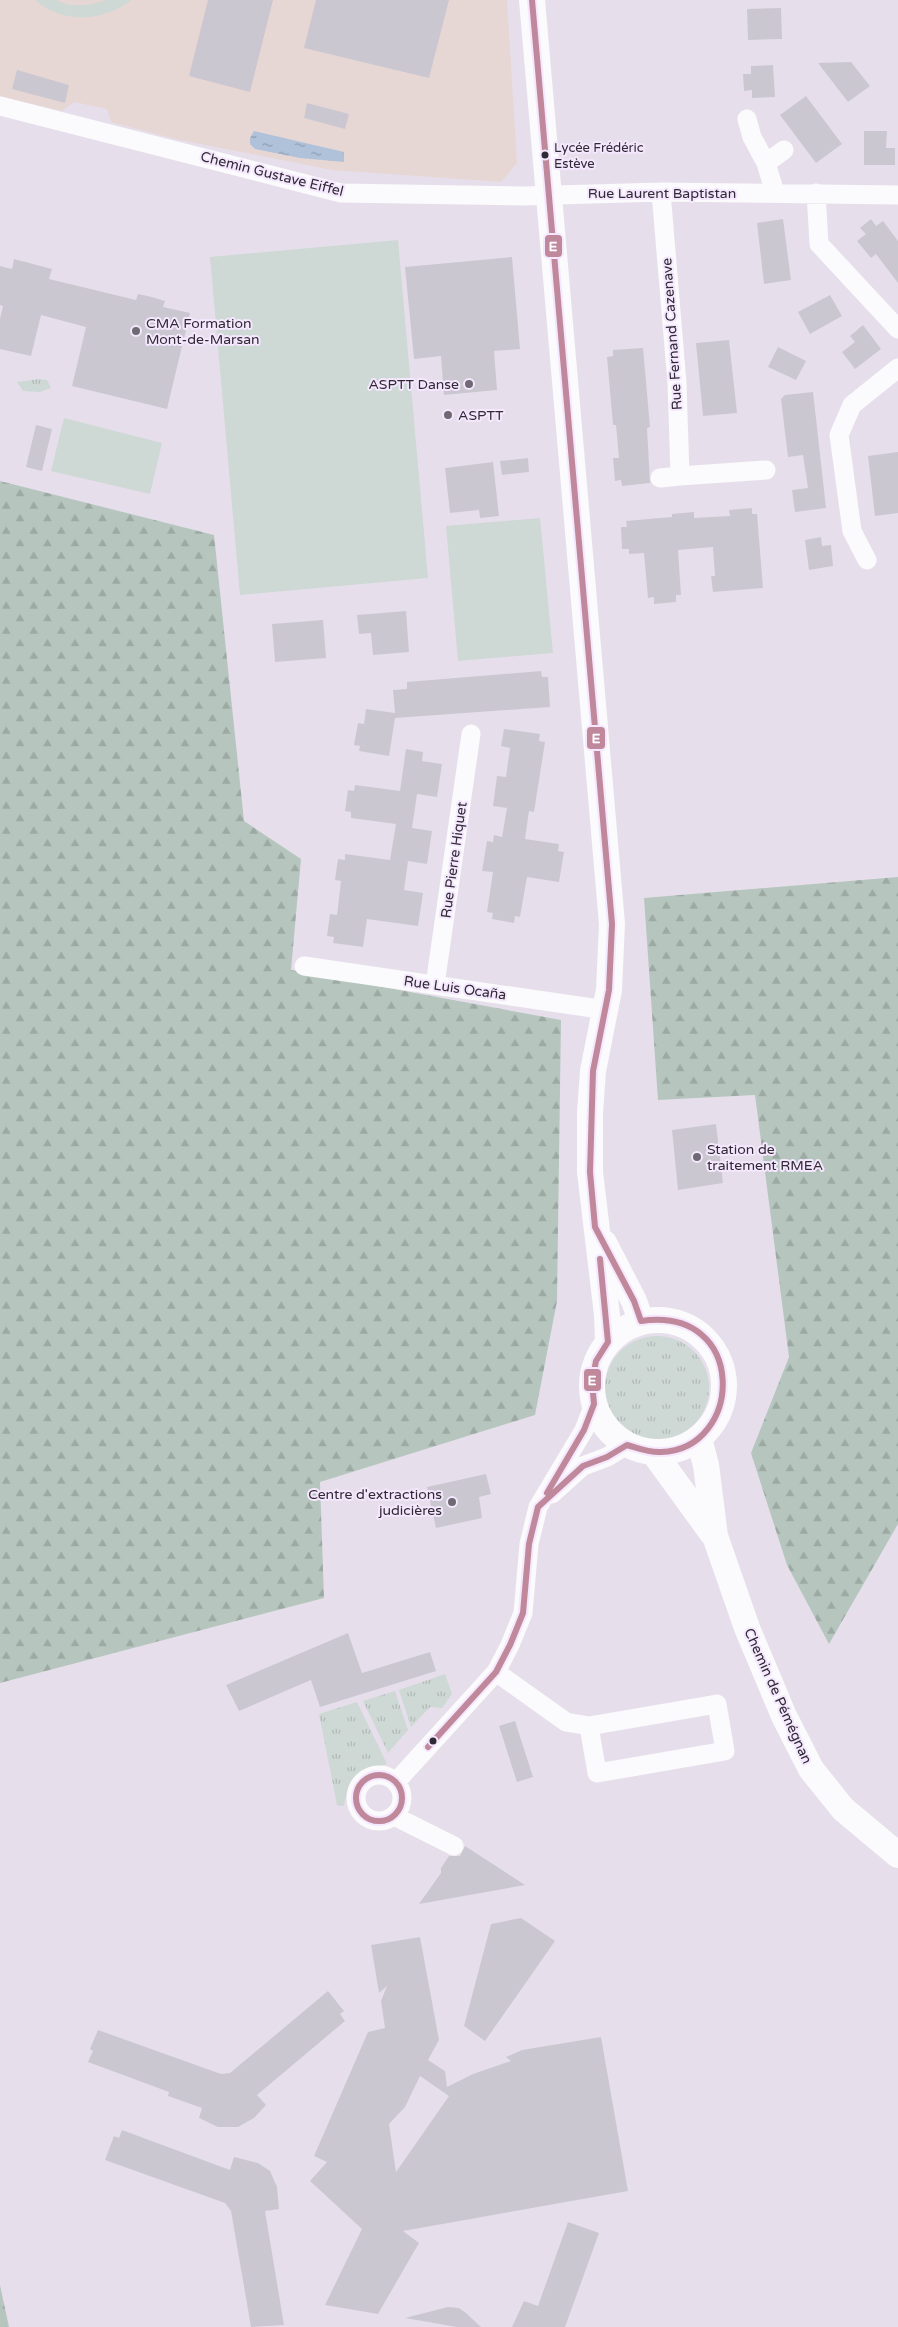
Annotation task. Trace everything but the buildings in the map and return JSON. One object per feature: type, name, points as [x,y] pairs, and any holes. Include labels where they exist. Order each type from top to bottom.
[{"type":"street","points":[[532,0],[612,924],[612,956],[606,1010],[593,1071],[590,1113],[590,1172],[595,1227],[607,1315],[608,1342]]},
{"type":"street","name":"Chemin Gustave Eiffel","points":[[0,106],[341,193],[550,196]]},
{"type":"street","points":[[747,119],[752,137],[766,163],[775,193]]},
{"type":"street","points":[[766,163],[784,150]]},
{"type":"street","name":"Rue Laurent Baptistan","points":[[550,196],[661,192],[816,193],[898,196]]},
{"type":"street","name":"Rue Fernand Cazenave","points":[[661,192],[677,384],[680,476]]},
{"type":"street","points":[[816,193],[820,244],[898,328]]},
{"type":"street","points":[[867,560],[852,532],[839,435],[852,405],[898,368]]},
{"type":"street","points":[[660,478],[766,470]]},
{"type":"street","name":"Rue Pierre Hiquet","points":[[436,985],[471,734]]},
{"type":"street","name":"Rue Luis Ocaña","points":[[304,966],[606,1010]]},
{"type":"street","points":[[595,1227],[634,1301],[641,1321]]},
{"type":"street","points":[[661,1319],[680,1322],[698,1332],[712,1346],[723,1369],[725,1395],[716,1420],[699,1439],[678,1450],[654,1453],[627,1445],[606,1428],[594,1404],[592,1382],[596,1361],[608,1342],[622,1329],[641,1321],[661,1319]]},
{"type":"street","points":[[396,1782],[496,1672],[523,1613],[528,1544],[538,1507],[584,1430],[594,1404]]},
{"type":"street","name":"Chemin de Pémégnan","points":[[699,1439],[706,1465],[714,1536],[747,1628],[784,1716],[810,1769],[843,1809],[898,1855]]},
{"type":"street","points":[[538,1507],[583,1466],[607,1457],[627,1445]]},
{"type":"street","name":"Chemin de Pémégnan","points":[[654,1453],[675,1478],[714,1536]]},
{"type":"street","points":[[496,1672],[566,1722],[589,1726],[716,1704],[725,1751],[597,1773],[589,1726]]},
{"type":"street","points":[[374,1775],[382,1775],[396,1782],[400,1788],[401,1804],[394,1816],[387,1820],[372,1821],[360,1812],[355,1797],[361,1783],[374,1775]]},
{"type":"street","points":[[394,1816],[454,1846]]},
{"type":"shaded area","points":[[0,0],[507,0],[517,163],[501,182],[332,170],[175,139],[111,122],[107,109],[74,102],[62,111],[0,96]]},
{"type":"green space","points":[[35,0],[56,0],[69,5],[88,5],[107,0],[131,0],[108,13],[83,17],[57,13]]},
{"type":"green space","points":[[398,240],[428,578],[240,595],[210,257]]},
{"type":"green space","points":[[39,379],[47,380],[51,388],[40,392],[23,391],[17,382]]},
{"type":"green space","points":[[64,418],[162,443],[150,494],[51,471]]},
{"type":"green space","points":[[0,481],[214,535],[244,821],[301,859],[291,970],[561,1020],[557,1301],[535,1415],[320,1482],[324,1598],[0,1683]]},
{"type":"green space","points":[[540,518],[553,653],[458,661],[446,526]]},
{"type":"green space","points":[[898,877],[898,1524],[829,1644],[787,1565],[751,1453],[789,1357],[755,1095],[658,1100],[644,898]]},
{"type":"green space","points":[[657,1336],[677,1340],[694,1351],[705,1368],[709,1388],[705,1408],[694,1425],[677,1436],[657,1440],[637,1436],[620,1425],[609,1408],[605,1388],[609,1368],[620,1351],[637,1340]]},
{"type":"green space","points":[[445,1674],[452,1694],[442,1708],[430,1707],[411,1727],[399,1690]]},
{"type":"green space","points":[[395,1691],[408,1730],[388,1753],[363,1701]]},
{"type":"green space","points":[[357,1702],[387,1764],[368,1769],[356,1776],[349,1787],[344,1806],[337,1805],[319,1714]]},
{"type":"green space","points":[[0,2285],[9,2327],[0,2327]]},
{"type":"water","points":[[254,131],[344,152],[344,162],[300,158],[255,149],[250,144],[250,138]]},
{"type":"transit line","name":"E","points":[[428,1747],[496,1672],[510,1645],[523,1613],[529,1544],[538,1507],[583,1466],[607,1457],[627,1445],[657,1452],[688,1445],[708,1428],[720,1405],[723,1380],[717,1355],[701,1334],[676,1322],[641,1321],[634,1301],[595,1227],[590,1172],[593,1071],[609,990],[612,924],[532,0]]},
{"type":"transit line","name":"E","points":[[547,1493],[584,1430],[594,1404],[592,1382],[596,1361],[608,1342],[600,1259]]},
{"type":"transit line","name":"E","points":[[375,1775],[383,1775],[392,1779],[398,1785],[402,1798],[398,1811],[392,1817],[383,1821],[375,1821],[366,1817],[360,1811],[356,1802],[356,1794],[360,1785],[366,1779],[375,1775]]},
{"type":"place","name":"Lycée Frédéric Estève","points":[[545,155]]},
{"type":"place","name":"CMA Formation Mont-de-Marsan","points":[[136,331]]},
{"type":"place","name":"ASPTT Danse","points":[[469,384]]},
{"type":"place","name":"ASPTT","points":[[448,415]]},
{"type":"place","name":"Station de traitement RMEA","points":[[697,1157]]},
{"type":"place","name":"Centre d'extractions judicières","points":[[452,1502]]}]
